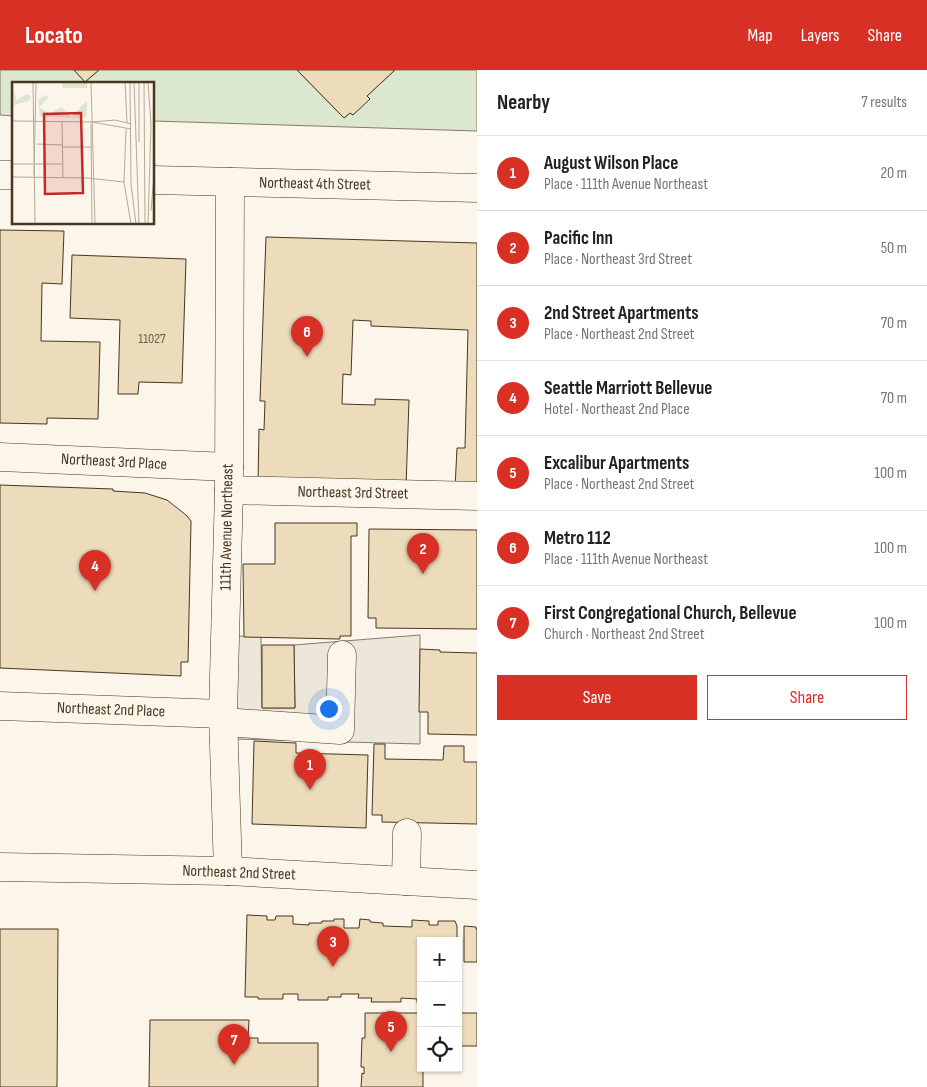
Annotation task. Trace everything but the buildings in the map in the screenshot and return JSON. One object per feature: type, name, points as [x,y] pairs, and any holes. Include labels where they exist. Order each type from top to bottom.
[{"type":"street","name":"Northeast 4th Street","points":[[155,180],[477,188]]},
{"type":"street","name":"111th Avenue Northeast","points":[[228,871],[223,718],[229,478],[230,182]]},
{"type":"street","name":"Northeast 3rd Place","points":[[0,457],[229,478]]},
{"type":"street","name":"Northeast 3rd Street","points":[[229,478],[477,496]]},
{"type":"street","name":"Northeast 2nd Place","points":[[0,706],[223,718],[340,730],[342,655]]},
{"type":"street","points":[[406,881],[407,833]]},
{"type":"street","name":"Northeast 2nd Street","points":[[0,867],[228,871],[477,884]]},
{"type":"green space","points":[[0,70],[74,70],[85,82],[12,82],[12,116],[0,115]]},
{"type":"green space","points":[[99,70],[297,70],[344,118],[350,113],[353,115],[369,99],[367,96],[395,70],[477,70],[477,131],[155,121],[155,82],[85,82]]},
{"type":"shaded area","points":[[420,635],[420,744],[235,739],[237,636],[261,637],[262,708],[295,708],[294,645]]},
{"type":"place","name":"Metro 112","points":[[307,357]]},
{"type":"place","name":"Pacific Inn","points":[[423,574]]},
{"type":"place","name":"Seattle Marriott Bellevue","points":[[95,591]]},
{"type":"place","name":"August Wilson Place","points":[[310,790]]},
{"type":"place","name":"2nd Street Apartments","points":[[333,967]]},
{"type":"place","name":"Excalibur Apartments","points":[[391,1052]]},
{"type":"place","name":"First Congregational Church, Bellevue","points":[[234,1065]]}]
